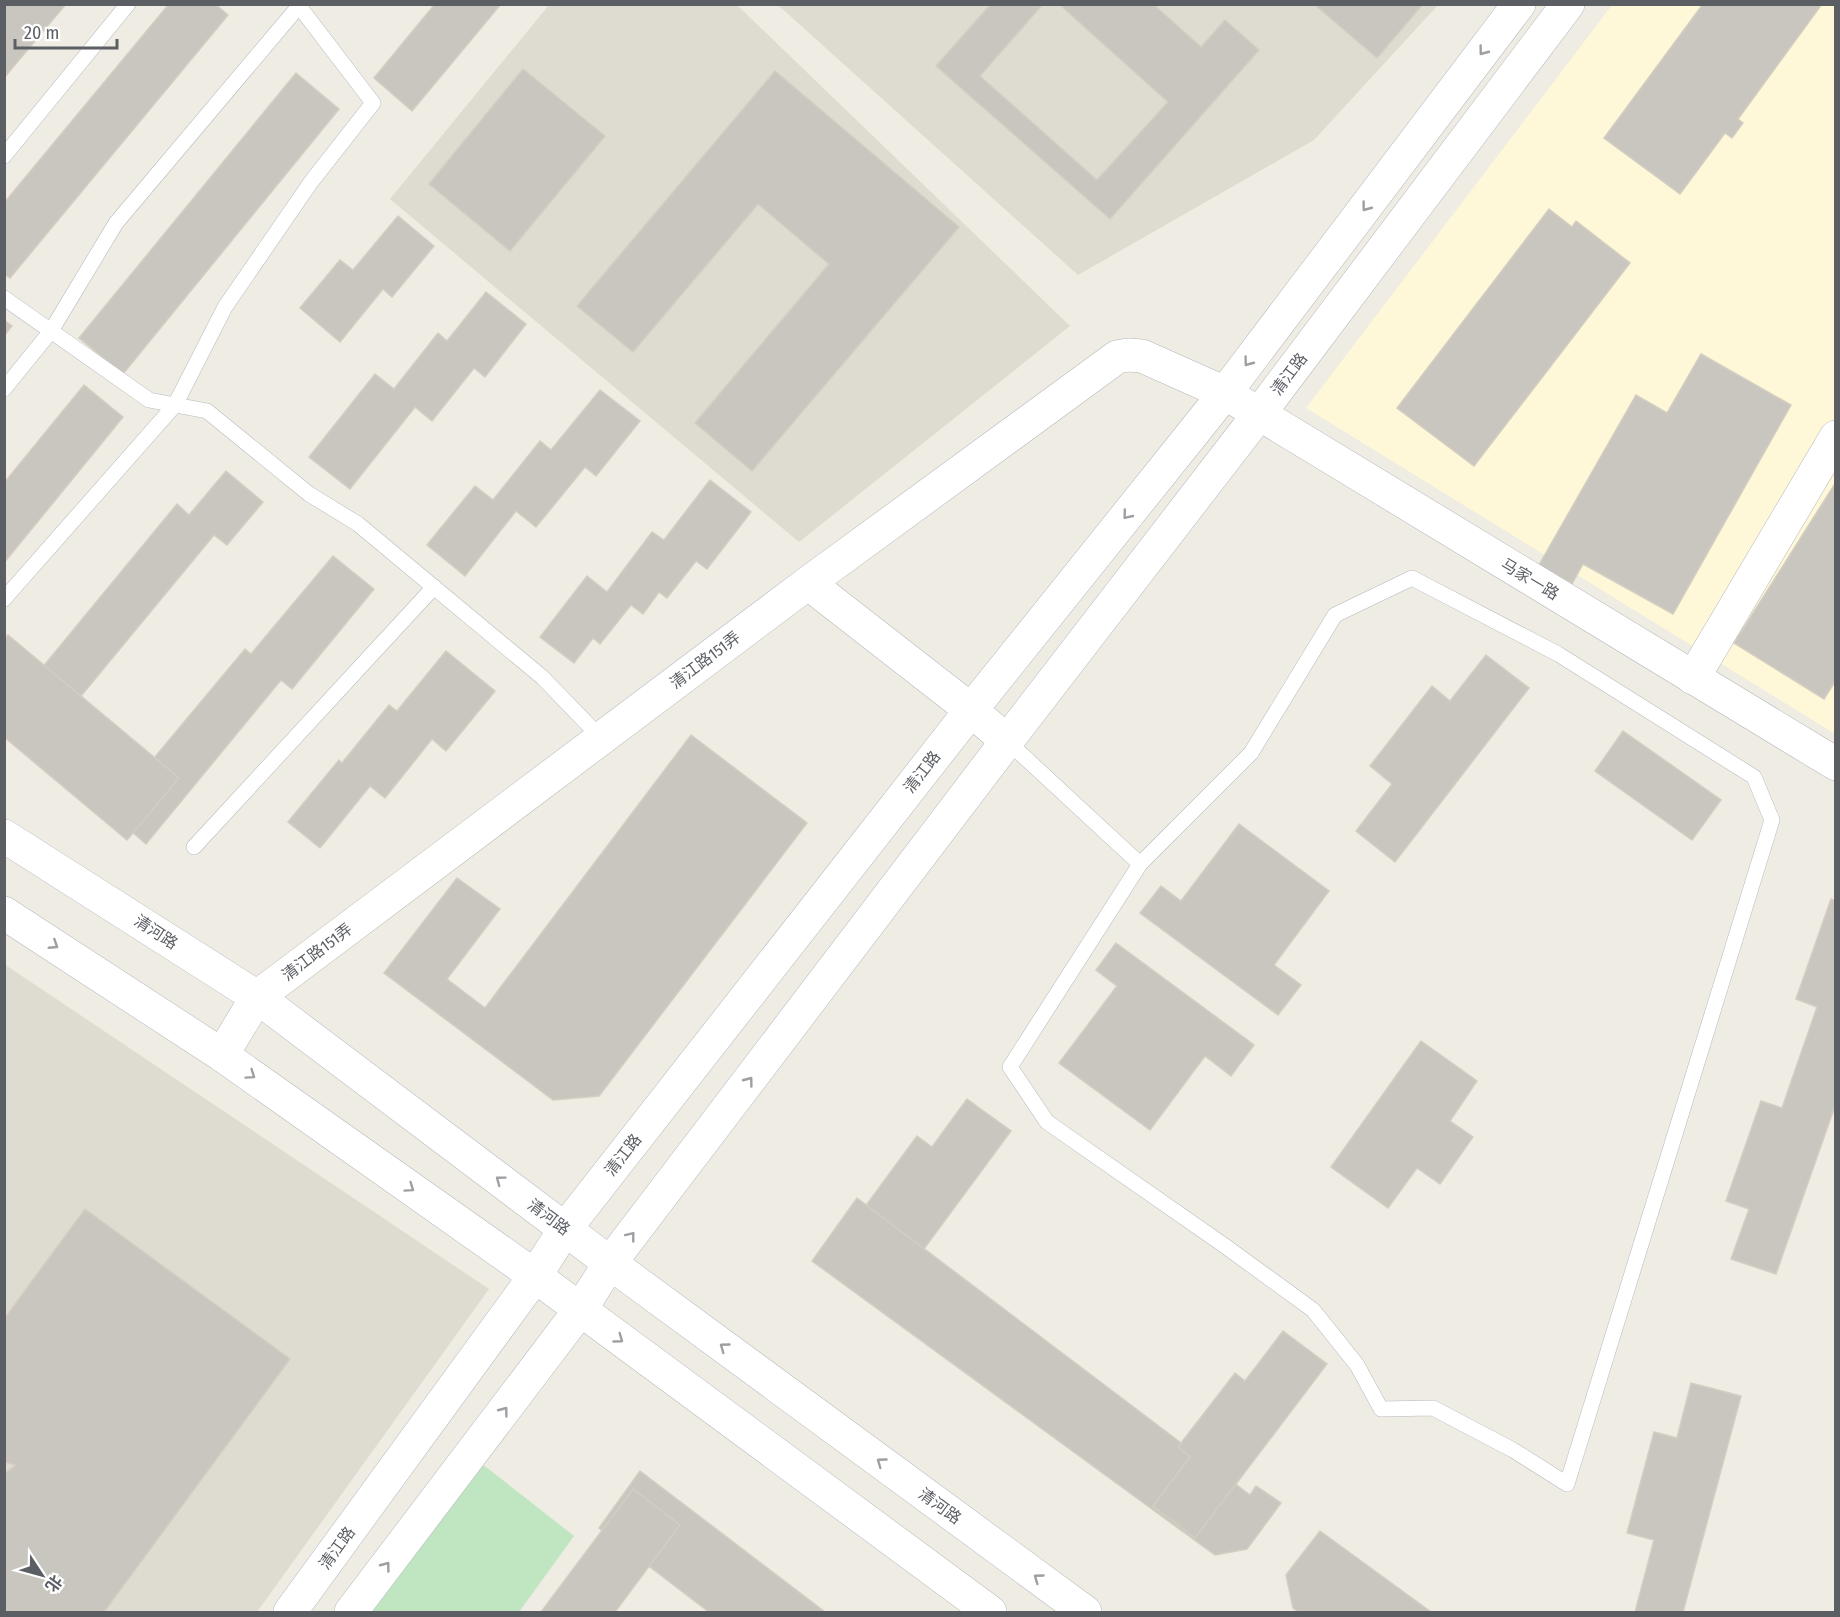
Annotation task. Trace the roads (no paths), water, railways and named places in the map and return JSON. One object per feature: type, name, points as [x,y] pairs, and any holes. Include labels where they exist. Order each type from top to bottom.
[{"type":"street","name":"清江路","points":[[290,1612],[535,1276],[565,1229],[971,710],[1224,393],[1519,4]]},
{"type":"street","name":"清江路","points":[[351,1612],[580,1310],[610,1263],[1259,414],[1568,4]]},
{"type":"street","name":"清江路151弄","points":[[222,1054],[257,997],[807,583],[1117,357],[1142,356],[1224,393]]},
{"type":"street","name":"马家一路","points":[[1224,393],[1693,678],[1831,752]]},
{"type":"street","points":[[1693,678],[1836,437]]},
{"type":"street","points":[[807,583],[971,710],[1007,741]]},
{"type":"street","name":"清河路","points":[[4,836],[257,997],[610,1263],[1085,1612]]},
{"type":"street","points":[[4,913],[222,1054],[535,1276],[990,1612]]},
{"type":"lane","points":[[4,156],[128,4]]},
{"type":"lane","points":[[4,389],[51,331],[116,223],[298,5],[373,103],[311,182],[225,307],[175,405],[4,599]]},
{"type":"lane","points":[[4,298],[148,400],[207,411],[309,494],[358,524],[434,587],[542,677],[602,739]]},
{"type":"lane","points":[[1412,578],[1558,654],[1754,777],[1772,820],[1567,1484],[1513,1450],[1432,1408],[1381,1409],[1358,1365],[1313,1310],[1226,1246],[1047,1122],[1010,1067],[1140,864],[1251,753],[1335,615],[1412,578]]},
{"type":"lane","points":[[194,847],[434,587]]},
{"type":"lane","points":[[1007,741],[1140,864]]}]
